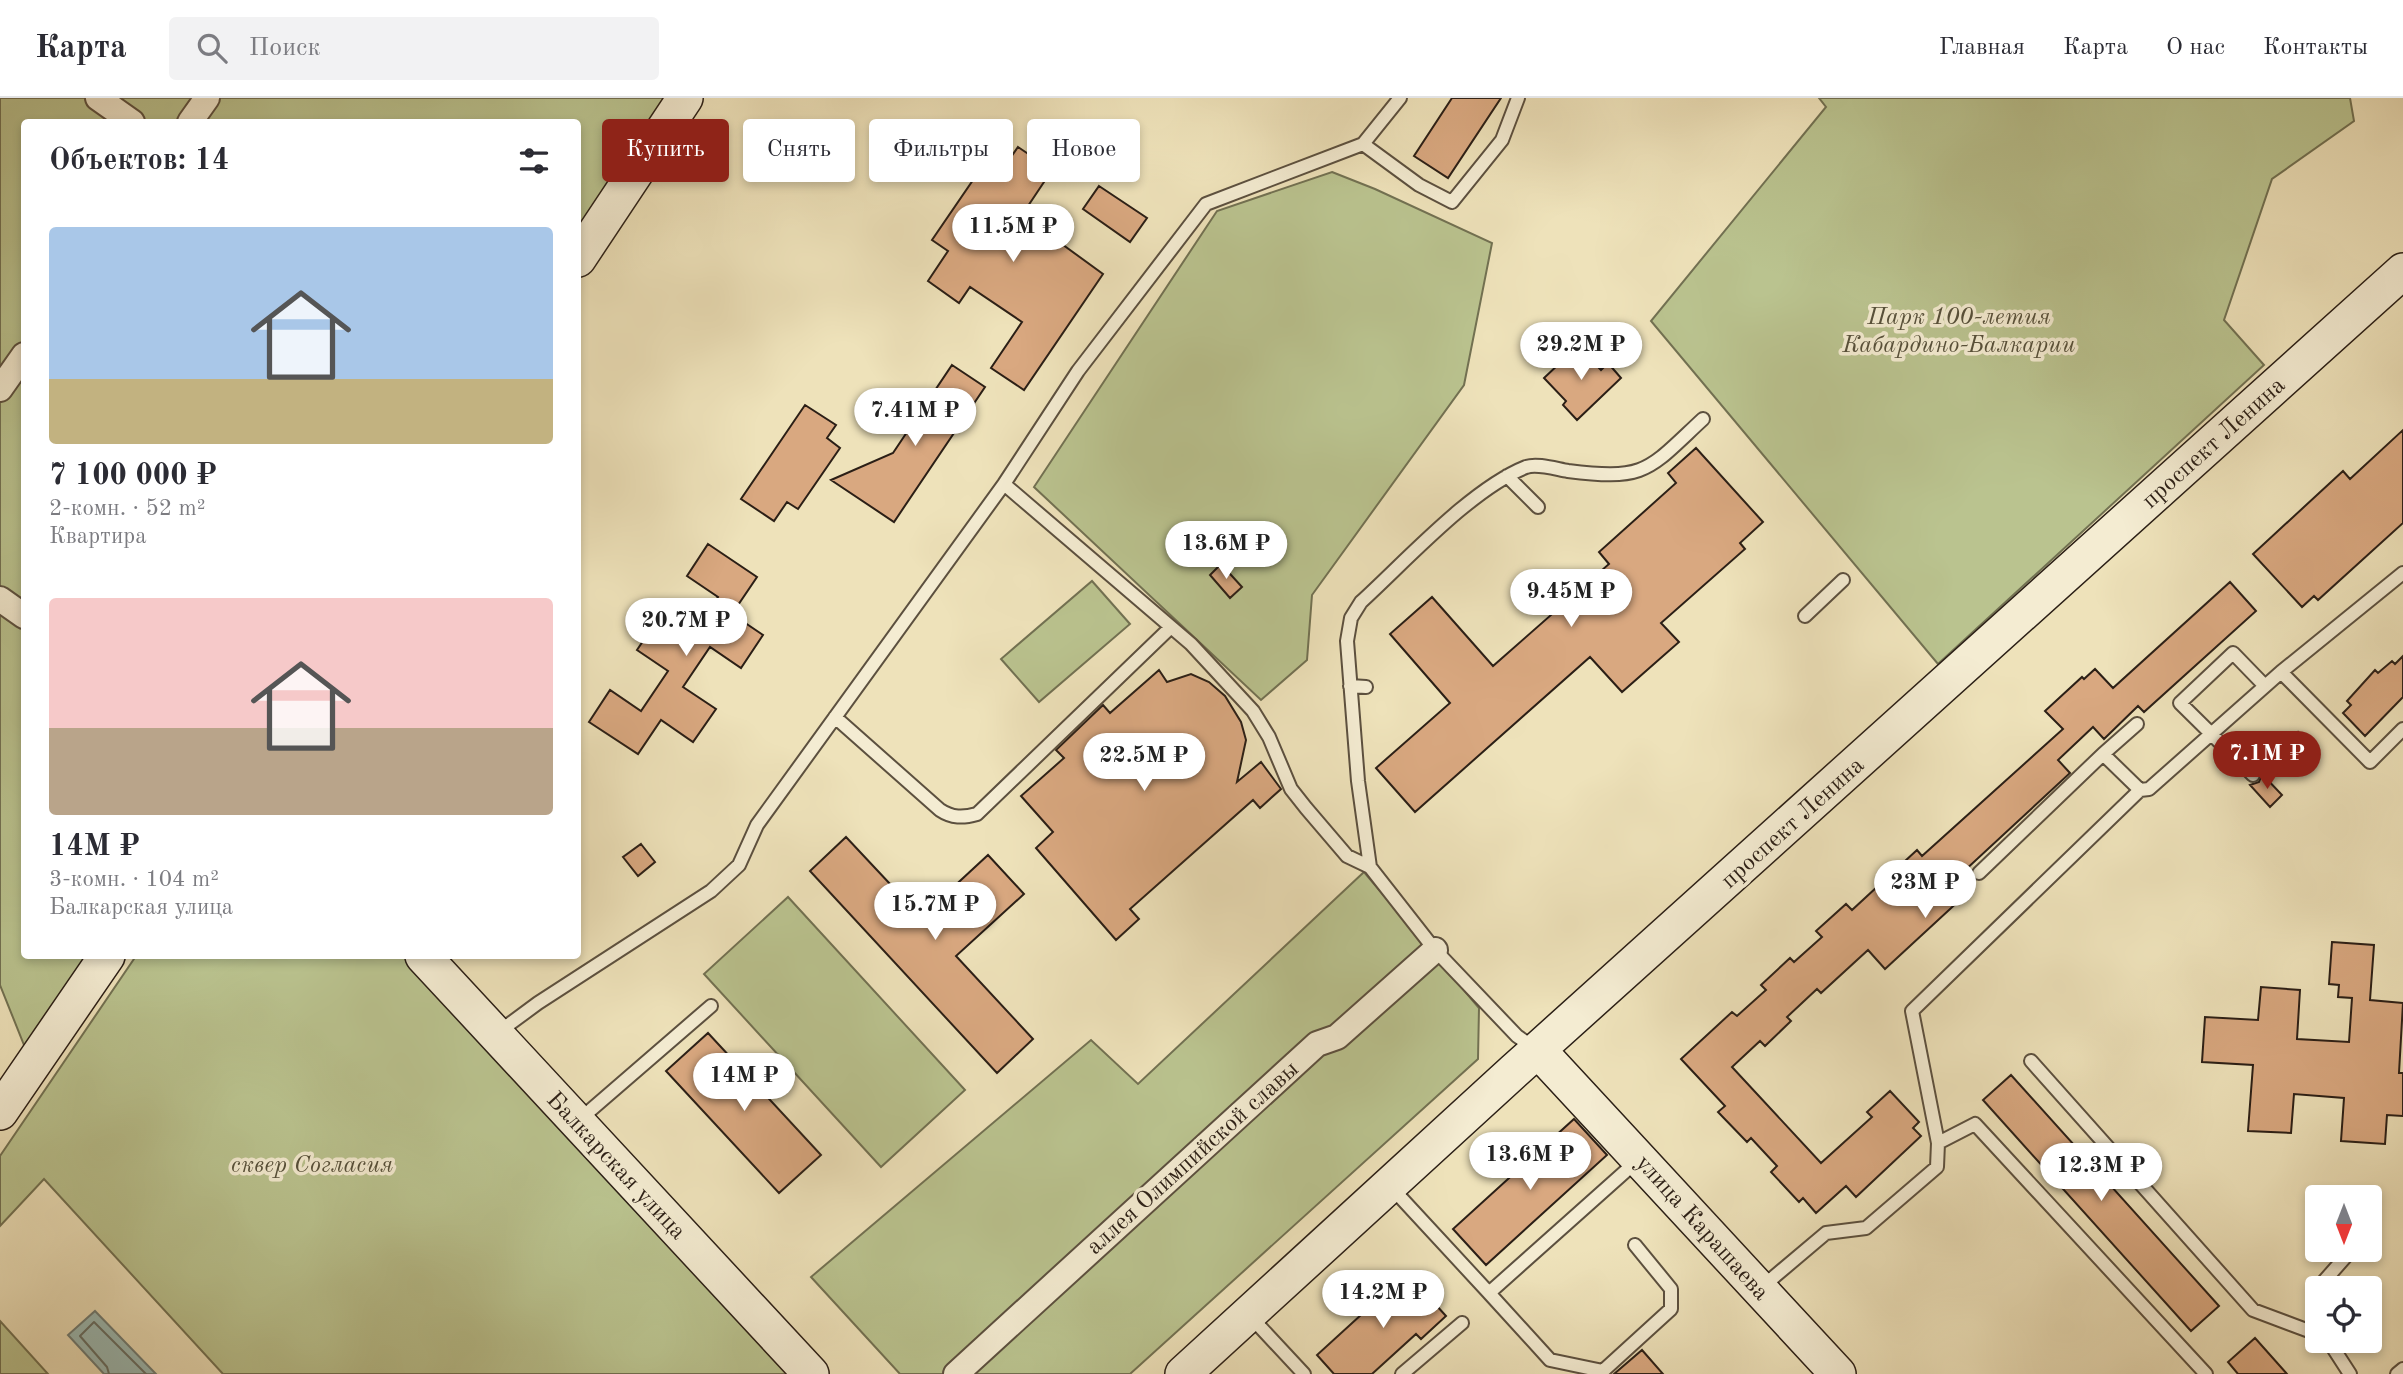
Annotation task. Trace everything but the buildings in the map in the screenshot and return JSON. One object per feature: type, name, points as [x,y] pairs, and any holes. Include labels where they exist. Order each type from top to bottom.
[{"type":"main road","points":[[581,254],[685,98]]},
{"type":"main road","name":"проспект Ленина","points":[[1183,1374],[1388,1185],[2403,271]]},
{"type":"main road","points":[[0,1112],[105,959]]},
{"type":"main road","name":"Балкарская улица","points":[[426,959],[811,1374]]},
{"type":"main road","name":"улица Карашаева","points":[[1538,1050],[1838,1374]]},
{"type":"street","points":[[98,98],[128,119]]},
{"type":"street","points":[[192,119],[207,98]]},
{"type":"street","points":[[0,389],[21,359]]},
{"type":"street","points":[[0,599],[21,614]]},
{"type":"street","name":"аллея Олимпийской славы","points":[[956,1374],[1317,1044],[1337,1037],[1435,950]]},
{"type":"lane","points":[[496,1034],[538,1003],[711,891],[739,865],[757,825],[1004,484],[1078,371],[1206,204],[1363,144],[1399,98]]},
{"type":"lane","points":[[1363,144],[1419,185],[1452,202],[1502,140],[1518,98]]},
{"type":"lane","points":[[1370,867],[1356,753],[1348,628],[1361,602],[1490,484],[1529,465],[1596,474],[1628,474],[1650,468],[1703,419]]},
{"type":"lane","points":[[1507,476],[1538,507]]},
{"type":"lane","points":[[1004,484],[1171,627],[1253,711],[1269,737],[1291,789],[1306,808],[1347,856],[1370,867],[1435,950],[1517,1036],[1538,1050]]},
{"type":"lane","points":[[1759,1289],[1826,1233],[1866,1228],[1937,1167],[1938,1143],[1912,1011],[2140,790],[2149,789],[2281,672],[2403,573]]},
{"type":"lane","points":[[1805,616],[1843,580]]},
{"type":"lane","points":[[835,718],[940,810],[954,817],[966,817],[977,814],[1171,627]]},
{"type":"lane","points":[[2253,775],[2180,703],[2233,653],[2265,686]]},
{"type":"lane","points":[[2281,672],[2370,762],[2403,729]]},
{"type":"lane","points":[[1350,686],[1366,687]]},
{"type":"lane","points":[[1979,873],[2137,724]]},
{"type":"lane","points":[[1356,753],[1369,741]]},
{"type":"lane","points":[[2103,754],[2140,790]]},
{"type":"lane","points":[[578,1122],[710,1006]]},
{"type":"lane","points":[[2031,1061],[2253,1310],[2305,1330]]},
{"type":"lane","points":[[1938,1143],[1975,1124],[2206,1374]]},
{"type":"lane","points":[[1489,1293],[1640,1158]]},
{"type":"lane","points":[[1388,1185],[1560,1374]]},
{"type":"lane","points":[[1550,1360],[1601,1373],[1671,1309],[1671,1289],[1635,1245]]},
{"type":"lane","points":[[2329,1276],[2341,1262]]},
{"type":"lane","points":[[1249,1314],[1304,1374]]},
{"type":"lane","points":[[1402,1374],[1462,1322]]},
{"type":"lane","points":[[2336,1353],[2350,1374]]},
{"type":"lane","points":[[2397,1374],[2403,1369]]},
{"type":"green space","points":[[0,98],[685,98],[671,119],[602,119],[602,182],[629,182],[581,254],[581,119],[21,119],[21,959],[105,959],[32,1065],[0,985]]},
{"type":"green space","name":"Парк 100-летия Кабардино-Балкарии","points":[[1819,98],[2350,98],[2354,121],[2272,179],[2224,320],[2264,365],[1938,664],[1651,321],[1826,107]]},
{"type":"green space","points":[[1332,172],[1492,243],[1464,385],[1312,595],[1307,660],[1261,700],[1034,487],[1217,211]]},
{"type":"green space","points":[[1092,581],[1130,624],[1039,702],[1001,659]]},
{"type":"green space","points":[[1364,872],[1479,1008],[1478,1059],[1130,1374],[900,1374],[811,1277],[1091,1040],[1138,1084]]},
{"type":"green space","points":[[788,897],[965,1090],[881,1167],[704,974]]},
{"type":"green space","name":"сквер Согласия","points":[[134,959],[408,959],[790,1374],[223,1374],[44,1179],[0,1226],[0,1156]]},
{"type":"green space","points":[[0,1321],[48,1374],[0,1374]]},
{"type":"water","points":[[95,1311],[156,1374],[104,1374],[68,1335]]}]
